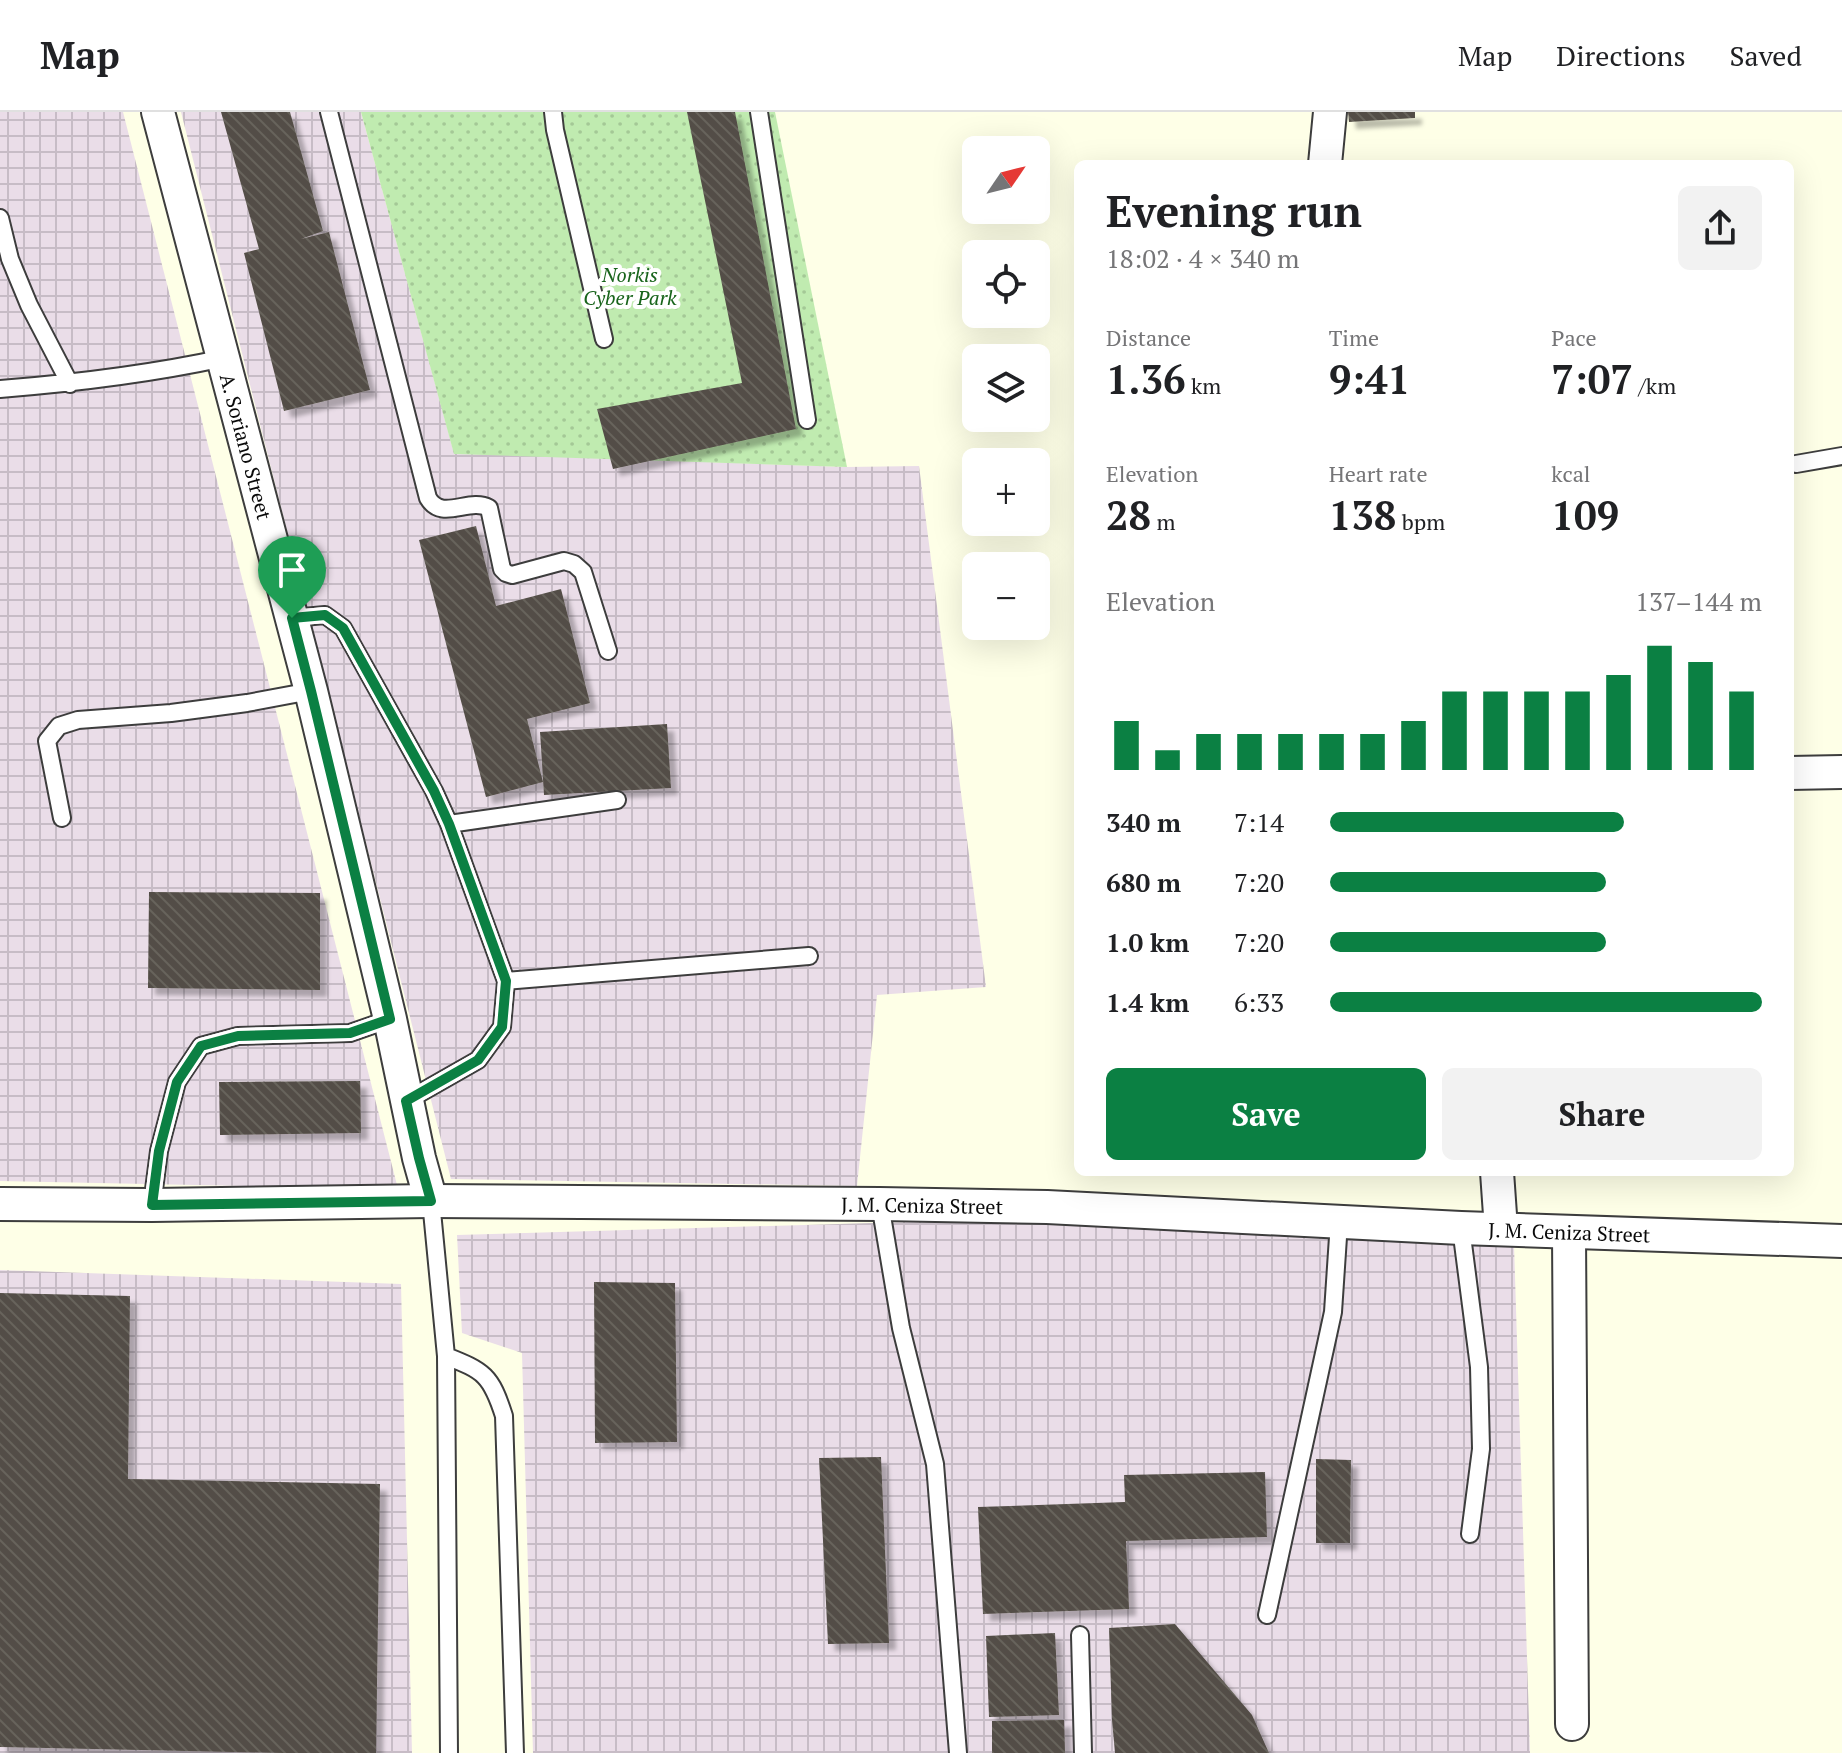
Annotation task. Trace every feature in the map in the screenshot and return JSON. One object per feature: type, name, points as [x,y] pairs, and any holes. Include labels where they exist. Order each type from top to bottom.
[{"type":"street","name":"A. Soriano Street","points":[[158,112],[311,691],[431,1201]]},
{"type":"street","points":[[1325,160],[1330,112]]},
{"type":"street","points":[[1794,773],[1842,772]]},
{"type":"street","points":[[1497,1176],[1501,1229]]},
{"type":"street","name":"J. M. Ceniza Street","points":[[0,1204],[431,1201],[1047,1207],[1461,1228],[1842,1241]]},
{"type":"street","points":[[1569,1232],[1572,1724]]},
{"type":"lane","points":[[329,112],[428,498],[433,506],[441,510],[482,504],[489,508],[502,569],[506,573],[512,575],[564,561],[574,564],[583,572],[608,651]]},
{"type":"lane","points":[[553,112],[604,339]]},
{"type":"lane","points":[[759,112],[807,420]]},
{"type":"lane","points":[[0,218],[10,259],[29,305],[70,384]]},
{"type":"lane","points":[[0,389],[70,384],[168,370],[224,358]]},
{"type":"lane","points":[[1796,464],[1842,456]]},
{"type":"lane","points":[[292,618],[325,615],[343,628],[434,791],[506,981],[502,1027],[478,1060],[406,1101]]},
{"type":"lane","points":[[62,818],[47,741],[59,726],[78,720],[171,713],[311,691]]},
{"type":"lane","points":[[449,824],[617,800]]},
{"type":"lane","points":[[506,981],[809,956]]},
{"type":"lane","points":[[152,1205],[159,1151],[177,1082],[201,1046],[238,1036],[350,1033],[390,1019]]},
{"type":"lane","points":[[431,1201],[446,1356],[449,1753]]},
{"type":"lane","points":[[880,1204],[901,1328],[935,1464],[958,1753]]},
{"type":"lane","points":[[1267,1615],[1333,1312],[1339,1222]]},
{"type":"lane","points":[[1461,1228],[1479,1367],[1481,1449],[1470,1534]]},
{"type":"lane","points":[[446,1356],[476,1367],[484,1374],[499,1399],[504,1416],[515,1753]]},
{"type":"lane","points":[[1080,1635],[1083,1753]]},
{"type":"shaded area","points":[[0,112],[123,112],[398,1189],[0,1181]]},
{"type":"shaded area","points":[[181,112],[361,112],[454,453],[847,467],[919,466],[986,987],[877,995],[857,1186],[451,1179]]},
{"type":"shaded area","points":[[973,1220],[1514,1245],[1530,1753],[533,1753],[522,1353],[462,1333],[457,1235]]},
{"type":"shaded area","points":[[0,1270],[401,1284],[412,1753],[0,1753]]},
{"type":"green space","name":"Norkis Cyber Park","points":[[361,112],[775,112],[847,467],[454,454]]},
{"type":"building","points":[[221,112],[290,112],[323,231],[301,239],[329,232],[370,390],[284,411],[244,253],[259,249]]},
{"type":"building","points":[[687,112],[735,112],[796,429],[613,469],[597,409],[742,383]]},
{"type":"building","points":[[1348,112],[1415,112],[1415,118],[1349,122]]},
{"type":"building","points":[[476,526],[496,606],[561,589],[590,703],[527,719],[543,782],[486,797],[419,540]]},
{"type":"building","points":[[667,724],[671,788],[544,795],[540,732]]},
{"type":"building","points":[[149,892],[320,893],[320,990],[148,988]]},
{"type":"building","points":[[360,1081],[361,1133],[220,1135],[219,1082]]},
{"type":"building","points":[[594,1282],[675,1283],[677,1442],[595,1443]]},
{"type":"building","points":[[0,1293],[130,1296],[128,1479],[380,1484],[376,1753],[0,1747]]},
{"type":"building","points":[[881,1457],[889,1643],[828,1644],[819,1458]]},
{"type":"building","points":[[1316,1459],[1351,1460],[1350,1543],[1316,1543]]},
{"type":"building","points":[[1265,1472],[1267,1537],[1126,1541],[1129,1609],[983,1614],[978,1507],[1125,1502],[1124,1475]]},
{"type":"building","points":[[1175,1624],[1252,1715],[1269,1753],[1115,1753],[1109,1628]]},
{"type":"building","points":[[1055,1633],[1059,1715],[989,1717],[986,1636]]},
{"type":"building","points":[[1064,1720],[1065,1753],[992,1753],[992,1721]]},
{"type":"route","points":[[325,615],[343,628],[434,791],[506,981],[502,1027],[478,1060],[406,1101],[431,1201],[152,1205],[159,1151],[177,1082],[201,1046],[238,1036],[350,1033],[390,1019],[292,618],[325,615]]}]
